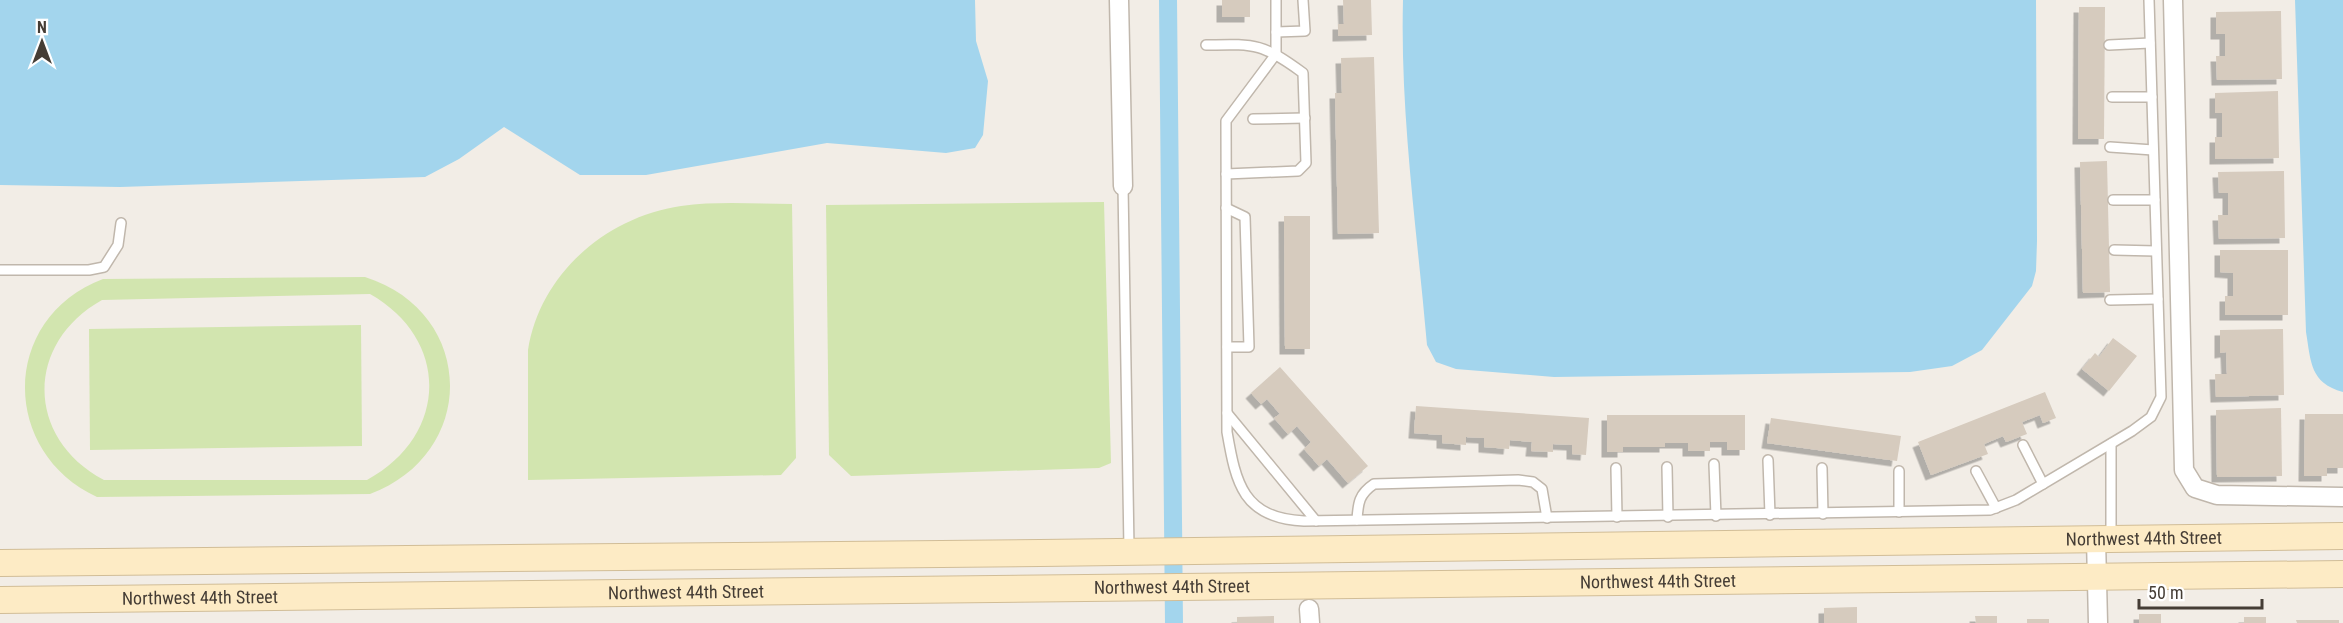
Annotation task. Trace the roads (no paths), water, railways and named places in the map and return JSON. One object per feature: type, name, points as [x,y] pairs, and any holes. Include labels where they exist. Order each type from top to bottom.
[{"type":"street","points":[[1119,0],[1123,186]]},
{"type":"street","points":[[2173,0],[2184,470],[2195,488],[2217,495],[2343,497]]},
{"type":"street","name":"Northwest 44th Street","points":[[0,563],[2343,536]]},
{"type":"street","points":[[2098,623],[2097,576],[2104,539]]},
{"type":"street","points":[[1319,549],[1320,587]]},
{"type":"street","name":"Northwest 44th Street","points":[[0,600],[2343,574]]},
{"type":"lane","points":[[1276,0],[1276,54],[1226,121],[1227,432],[1235,477],[1251,503],[1283,520],[1316,521],[1668,517],[1996,508],[2043,484],[2110,444],[2151,417],[2161,397],[2149,0]]},
{"type":"lane","points":[[1276,32],[1305,31],[1303,0]]},
{"type":"lane","points":[[2109,45],[2150,43]]},
{"type":"lane","points":[[1206,45],[1251,44],[1276,54],[1303,73],[1306,163],[1298,171],[1226,174]]},
{"type":"lane","points":[[2112,97],[2152,98]]},
{"type":"lane","points":[[1253,119],[1305,117]]},
{"type":"lane","points":[[2110,147],[2153,150]]},
{"type":"lane","points":[[1123,186],[1129,551]]},
{"type":"lane","points":[[2113,200],[2155,200]]},
{"type":"lane","points":[[1226,208],[1245,217],[1249,347],[1227,347]]},
{"type":"lane","points":[[0,270],[89,270],[104,267],[118,245],[121,223]]},
{"type":"lane","points":[[2114,250],[2156,251]]},
{"type":"lane","points":[[2110,300],[2158,299]]},
{"type":"lane","points":[[1227,413],[1316,521]]},
{"type":"lane","points":[[2104,539],[2110,444]]},
{"type":"lane","points":[[2023,445],[2043,484]]},
{"type":"lane","points":[[1768,460],[1770,515]]},
{"type":"lane","points":[[1714,464],[1716,516]]},
{"type":"lane","points":[[1667,467],[1668,517]]},
{"type":"lane","points":[[1616,468],[1617,517]]},
{"type":"lane","points":[[1822,468],[1823,514]]},
{"type":"lane","points":[[1899,471],[1899,512]]},
{"type":"lane","points":[[1976,471],[1996,508]]},
{"type":"lane","points":[[1357,520],[1358,501],[1364,490],[1374,484],[1518,480],[1533,482],[1542,489],[1547,518]]},
{"type":"water","points":[[0,0],[975,0],[976,41],[988,81],[983,135],[975,148],[946,153],[827,143],[646,175],[580,175],[504,127],[459,159],[425,177],[120,187],[0,185]]},
{"type":"water","points":[[1403,0],[2036,0],[2037,241],[2036,271],[2032,286],[1982,350],[1952,366],[1910,372],[1554,377],[1456,369],[1436,362],[1427,345],[1410,172],[1404,86]]},
{"type":"water","points":[[2295,0],[2343,0],[2343,392],[2332,388],[2318,377],[2311,362],[2306,332]]},
{"type":"waterway","points":[[1168,0],[1174,623]]}]
